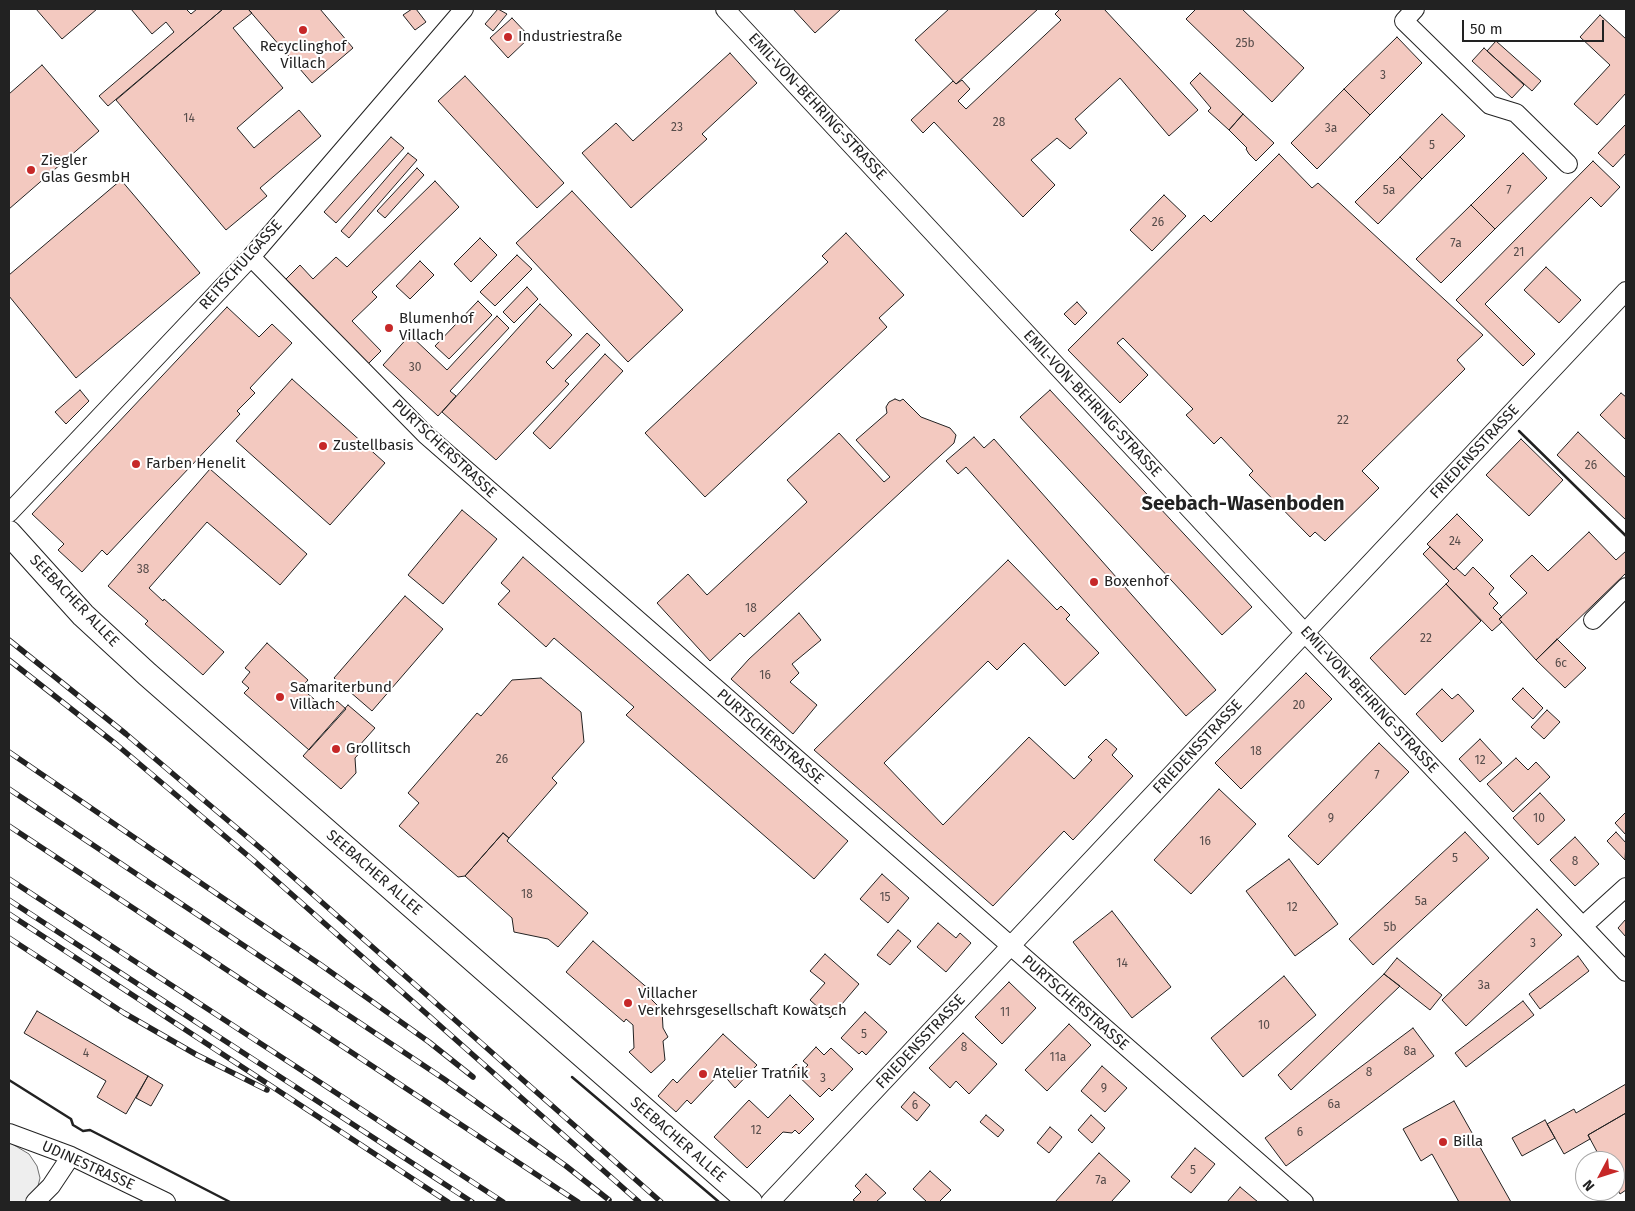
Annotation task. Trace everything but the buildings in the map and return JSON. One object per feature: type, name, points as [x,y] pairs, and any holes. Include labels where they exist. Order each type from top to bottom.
[{"type":"street","name":"REITSCHULGASSE","points":[[9,513],[251,256],[464,9]]},
{"type":"street","name":"EMIL-VON-BEHRING-STRASSE","points":[[725,9],[1305,633],[1626,972]]},
{"type":"street","points":[[1415,9],[1404,21],[1490,105],[1516,113],[1568,164]]},
{"type":"street","name":"PURTSCHERSTRASSE","points":[[251,256],[426,435],[1304,1202]]},
{"type":"street","name":"FRIEDENSSTRASSE","points":[[770,1202],[1626,291]]},
{"type":"street","name":"SEEBACHER ALLEE","points":[[9,532],[83,615],[147,674],[750,1202]]},
{"type":"street","points":[[1593,620],[1626,587]]},
{"type":"street","points":[[1584,926],[1626,887]]},
{"type":"street","name":"UDINESTRASSE","points":[[9,1133],[71,1156],[166,1202]]},
{"type":"street","points":[[35,1202],[51,1186],[71,1156]]},
{"type":"shaded area","points":[[9,1142],[29,1154],[37,1166],[40,1178],[37,1190],[25,1202],[9,1202]]},
{"type":"railway","points":[[9,640],[126,734],[265,852],[661,1202]]},
{"type":"railway","points":[[9,660],[117,745],[253,860],[639,1202]]},
{"type":"railway","points":[[9,752],[321,965],[429,1042],[473,1077]]},
{"type":"railway","points":[[9,789],[444,1079],[566,1166],[609,1200]]},
{"type":"railway","points":[[9,826],[578,1202]]},
{"type":"railway","points":[[9,879],[503,1202]]},
{"type":"railway","points":[[9,900],[472,1202]]},
{"type":"railway","points":[[9,914],[448,1202]]},
{"type":"railway","points":[[9,938],[124,1013],[197,1055],[267,1090]]},
{"type":"wall","points":[[1519,431],[1626,536]]},
{"type":"wall","points":[[572,1077],[719,1202]]},
{"type":"wall","points":[[9,1080],[71,1119],[73,1125],[83,1131],[90,1130],[230,1202]]},
{"type":"place","name":"Recyclinghof Villach","points":[[303,30]]},
{"type":"place","name":"Industriestraße","points":[[508,37]]},
{"type":"place","name":"Ziegler Glas GesmbH","points":[[31,170]]},
{"type":"place","name":"Blumenhof Villach","points":[[389,328]]},
{"type":"place","name":"Zustellbasis","points":[[323,446]]},
{"type":"place","name":"Farben Henelit","points":[[136,464]]},
{"type":"place","name":"Boxenhof","points":[[1094,582]]},
{"type":"place","name":"Samariterbund Villach","points":[[280,697]]},
{"type":"place","name":"Grollitsch","points":[[336,749]]},
{"type":"place","name":"Villacher Verkehrsgesellschaft Kowatsch","points":[[628,1003]]},
{"type":"place","name":"Atelier Tratnik","points":[[703,1074]]},
{"type":"place","name":"Billa","points":[[1443,1142]]},
{"type":"district","name":"Seebach-Wasenboden","points":[[1243,504]]}]
